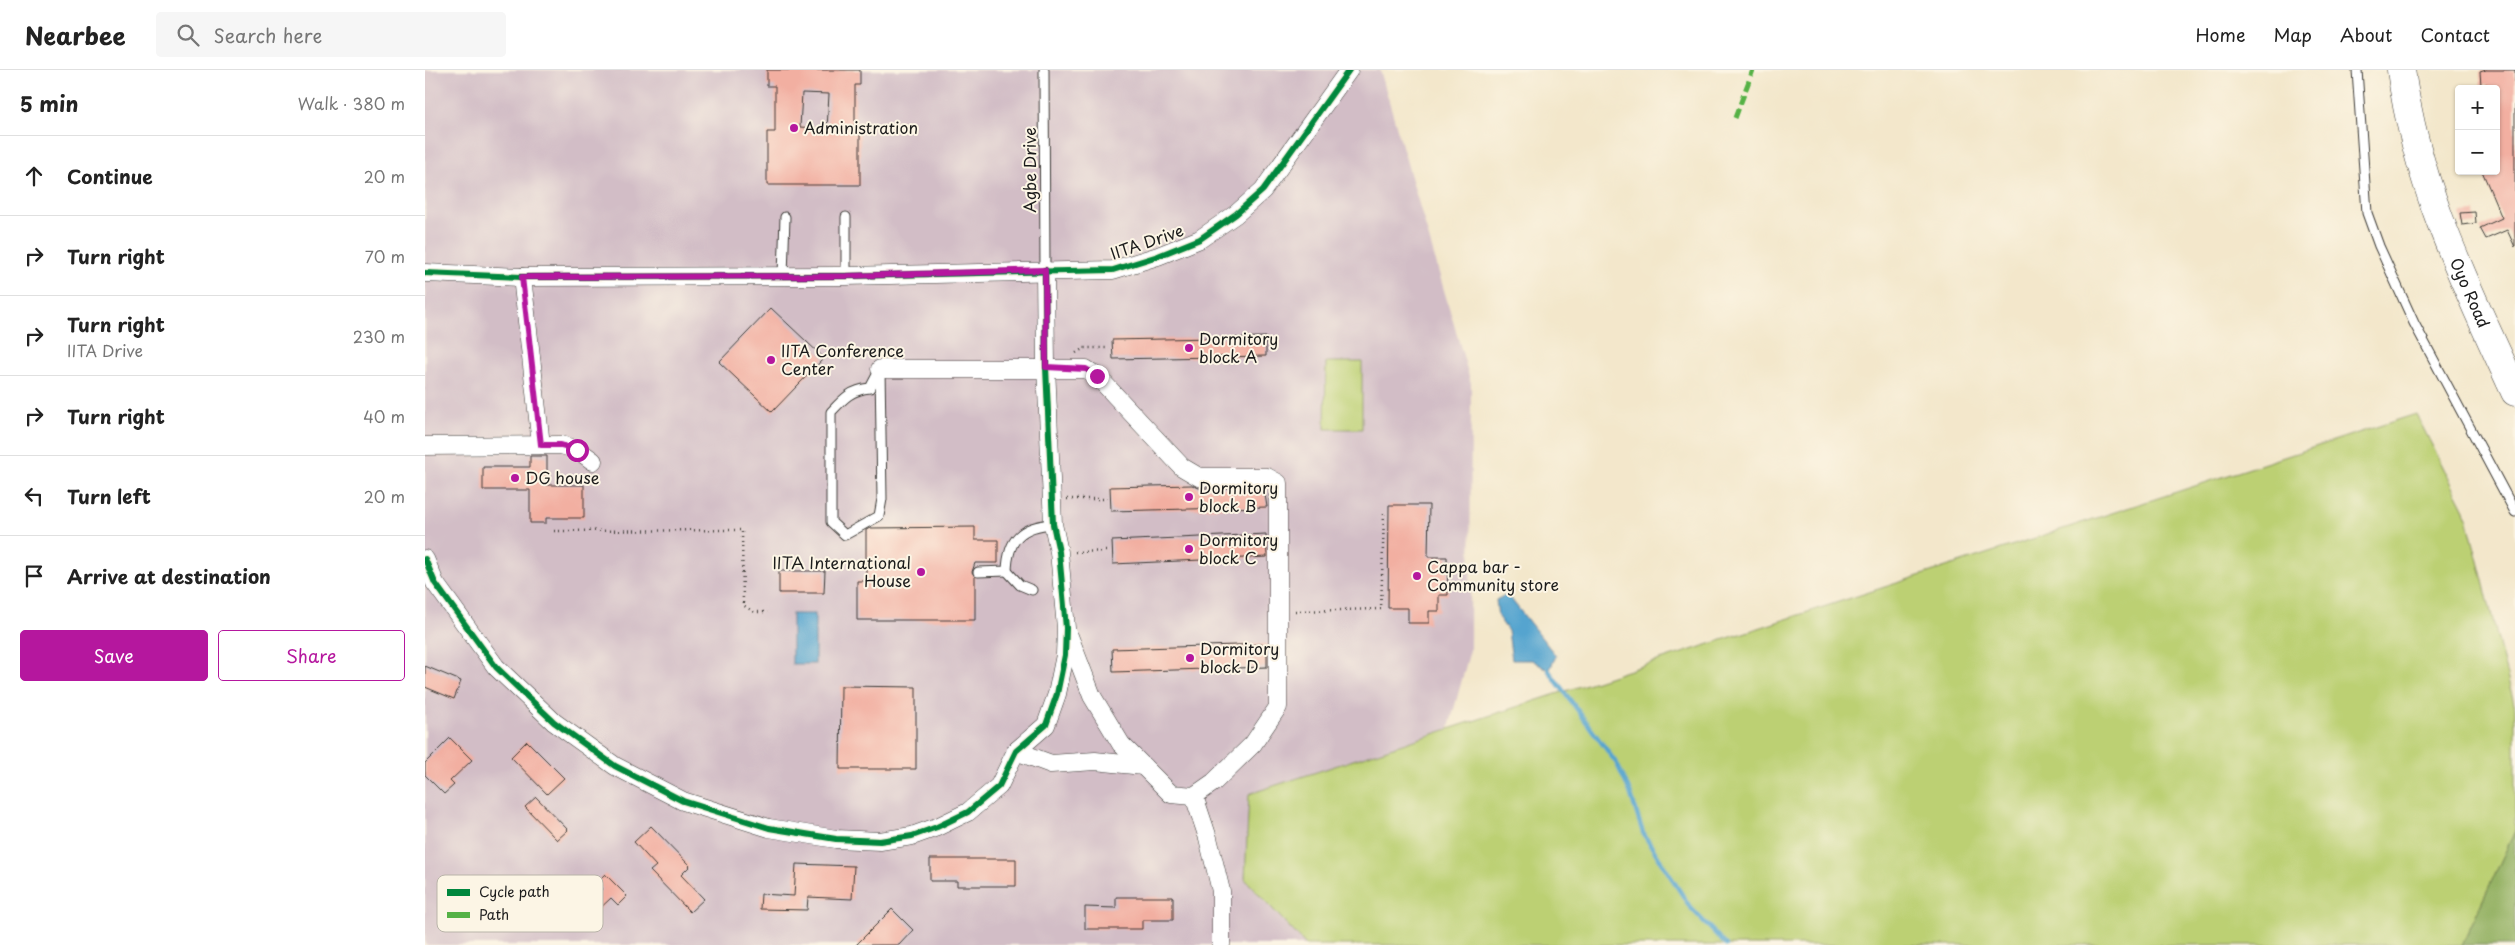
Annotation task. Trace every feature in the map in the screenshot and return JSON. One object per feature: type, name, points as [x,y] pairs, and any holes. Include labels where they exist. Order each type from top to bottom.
[{"type":"highway","name":"Oyo Road","points":[[2401,70],[2411,133],[2429,190],[2462,275],[2515,392]]},
{"type":"highway","name":"Oyo Road","points":[[2418,70],[2429,190]]},
{"type":"street","name":"IITA Drive","points":[[425,273],[522,277],[846,276],[1045,270],[1113,270],[1158,256],[1200,239],[1236,214],[1263,190],[1349,70]]},
{"type":"street","points":[[425,559],[435,583],[496,667],[554,722],[615,766],[683,801],[769,828],[836,839],[880,841],[912,836],[968,812],[999,786],[1017,751],[1046,724],[1057,694],[1065,655],[1066,628],[1059,552],[1053,524],[1046,367],[1045,270]]},
{"type":"street","points":[[522,277],[541,445]]},
{"type":"street","points":[[881,369],[1046,367],[1086,369],[1097,376],[1182,466],[1199,477],[1267,477],[1277,483],[1278,707],[1253,744],[1214,782],[1194,796],[1171,794],[1121,744],[1092,696],[1066,628]]},
{"type":"street","points":[[425,446],[561,445],[577,450],[593,461]]},
{"type":"street","points":[[1017,751],[1051,764],[1095,761],[1143,766]]},
{"type":"street","points":[[1194,796],[1208,838],[1221,891],[1221,945]]},
{"type":"lane","name":"Agbe Drive","points":[[1044,70],[1045,270]]},
{"type":"lane","points":[[2357,70],[2367,213],[2379,246],[2414,323],[2515,512]]},
{"type":"lane","points":[[783,275],[785,217]]},
{"type":"lane","points":[[846,217],[846,276]]},
{"type":"lane","points":[[881,369],[883,499],[879,516],[845,534],[831,522],[831,412],[846,396],[857,389],[870,388],[881,369]]},
{"type":"lane","points":[[1032,590],[1020,585],[1007,571],[1007,559],[1014,540],[1022,532],[1040,525],[1053,524]]},
{"type":"lane","points":[[978,572],[1007,571]]},
{"type":"path","points":[[1053,499],[1109,499]]},
{"type":"path","points":[[1278,611],[1381,609],[1384,514]]},
{"type":"path","points":[[549,531],[742,530],[743,605],[754,612],[768,612]]},
{"type":"path","points":[[1059,552],[1109,551]]},
{"type":"shaded area","points":[[425,70],[1380,70],[1471,383],[1470,650],[1390,945],[425,945]]},
{"type":"green space","points":[[1326,362],[1362,362],[1362,429],[1325,429]]},
{"type":"green space","points":[[2416,414],[2465,510],[2515,707],[2515,831],[2462,945],[1306,945],[1245,879],[1249,794]]},
{"type":"green space","points":[[2515,831],[2515,945],[2462,945]]},
{"type":"water","points":[[1507,594],[1556,656],[1549,671],[1532,660],[1512,660],[1508,631],[1498,617],[1496,600]]},
{"type":"water","points":[[792,614],[815,614],[815,664],[792,664]]},
{"type":"building","name":"Administration","points":[[767,70],[860,70],[860,85],[855,85],[855,132],[860,132],[860,185],[767,185],[767,132],[775,132],[775,86],[767,86]],"holes":[[[802,93],[829,94],[827,129],[800,127]]]},
{"type":"building","points":[[2486,70],[2515,70],[2515,247],[2507,230],[2486,239],[2480,228],[2502,218],[2484,175],[2500,175],[2500,85],[2481,85],[2480,72]]},
{"type":"building","points":[[2475,212],[2476,223],[2462,225],[2460,213]]},
{"type":"building","name":"IITA Conference Center","points":[[771,308],[824,358],[772,412],[719,362]]},
{"type":"building","name":"Dormitory block A","points":[[1266,337],[1266,356],[1113,359],[1112,340]]},
{"type":"building","name":"DG house","points":[[530,456],[547,456],[547,485],[584,485],[584,518],[546,518],[546,523],[530,523],[530,490],[483,490],[483,467],[530,467]]},
{"type":"building","name":"Dormitory block B","points":[[1192,485],[1199,488],[1264,488],[1267,507],[1111,511],[1110,487]]},
{"type":"building","name":"Cappa bar - Community store","points":[[1389,505],[1429,505],[1428,557],[1447,557],[1448,595],[1439,595],[1439,611],[1429,611],[1429,623],[1408,623],[1408,608],[1388,608]]},
{"type":"building","name":"IITA International House","points":[[975,527],[975,540],[998,540],[998,563],[975,563],[972,572],[975,577],[975,620],[857,620],[857,581],[866,581],[866,530],[870,528]]},
{"type":"building","name":"Dormitory block C","points":[[1266,534],[1267,557],[1113,564],[1112,541]]},
{"type":"building","points":[[779,571],[825,571],[824,593],[779,593]]},
{"type":"building","name":"Dormitory block D","points":[[1267,644],[1267,667],[1113,672],[1112,649]]},
{"type":"building","points":[[425,666],[461,681],[454,699],[425,687]]},
{"type":"building","points":[[841,686],[916,687],[916,769],[840,769]]},
{"type":"building","points":[[450,738],[472,760],[450,781],[454,785],[444,794],[425,775],[425,763]]},
{"type":"building","points":[[527,741],[564,778],[547,794],[511,757]]},
{"type":"building","points":[[536,797],[568,830],[557,840],[525,807]]},
{"type":"building","points":[[651,826],[690,866],[681,875],[704,899],[690,912],[650,871],[656,866],[634,842]]},
{"type":"building","points":[[930,859],[1016,859],[1016,886],[957,886],[957,881],[930,881]]},
{"type":"building","points":[[796,864],[854,866],[852,899],[808,897],[807,910],[760,909],[761,894],[794,896]]},
{"type":"building","points":[[605,874],[627,896],[618,905],[611,898],[603,905],[603,876]]},
{"type":"building","points":[[1116,897],[1173,897],[1173,920],[1142,920],[1142,929],[1085,929],[1085,907],[1116,908]]},
{"type":"building","points":[[892,909],[913,930],[899,945],[856,945]]},
{"type":"waterway","points":[[1549,671],[1617,764],[1630,792],[1643,833],[1690,907],[1726,945]]},
{"type":"marked path","points":[[1735,118],[1753,70]]},
{"type":"cycle path","points":[[425,273],[522,277],[846,276],[1113,270],[1158,256],[1200,239],[1236,214],[1263,190],[1349,70]]},
{"type":"cycle path","points":[[425,559],[435,583],[496,667],[554,722],[615,766],[683,801],[769,828],[836,839],[880,841],[912,836],[937,827],[968,812],[999,786],[1016,751],[1046,725],[1057,694],[1065,655],[1066,628],[1059,552],[1053,524],[1046,367],[1045,270]]},
{"type":"place","name":"Administration","points":[[794,128]]},
{"type":"place","name":"Dormitory block A","points":[[1189,348]]},
{"type":"place","name":"IITA Conference Center","points":[[771,360]]},
{"type":"place","name":"DG house","points":[[515,478]]},
{"type":"place","name":"Dormitory block B","points":[[1189,497]]},
{"type":"place","name":"Dormitory block C","points":[[1189,549]]},
{"type":"place","name":"IITA International House","points":[[921,572]]},
{"type":"place","name":"Cappa bar - Community store","points":[[1417,576]]},
{"type":"place","name":"Dormitory block D","points":[[1190,658]]},
{"type":"route","points":[[577,450],[561,445],[541,445],[522,277],[846,276],[1045,270],[1046,367],[1086,369],[1097,376]]}]
